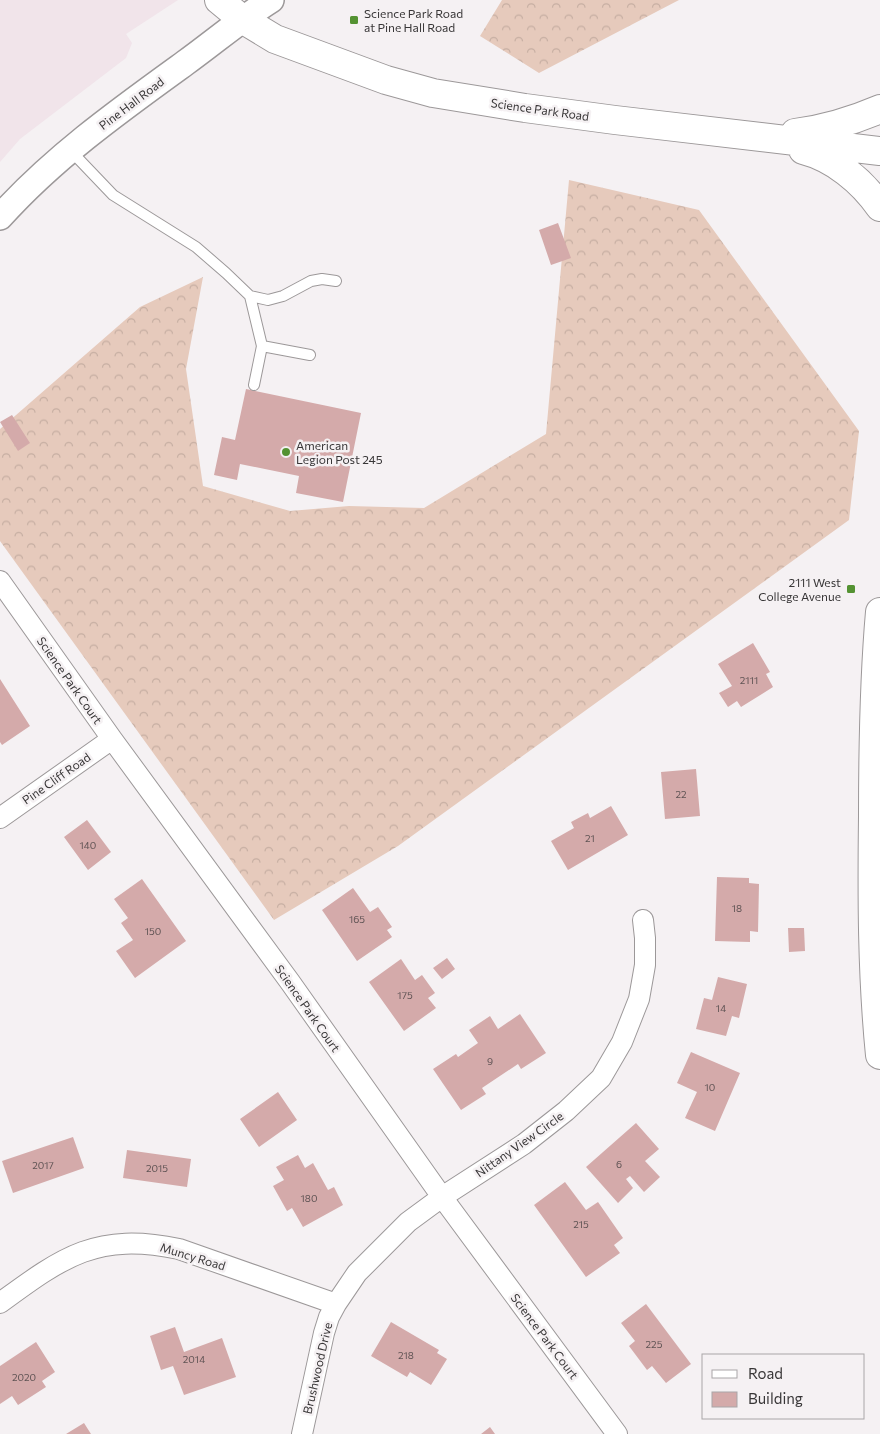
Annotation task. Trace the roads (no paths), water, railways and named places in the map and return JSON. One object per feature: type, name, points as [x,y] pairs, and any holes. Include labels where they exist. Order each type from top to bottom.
[{"type":"main road","name":"Science Park Road","points":[[219,0],[242,19],[275,39],[386,80],[432,92],[534,109],[880,151]]},
{"type":"main road","points":[[761,137],[816,130],[843,123],[880,109]]},
{"type":"main road","points":[[761,137],[807,151],[825,159],[856,180],[872,195],[880,207]]},
{"type":"main road","points":[[880,612],[874,740],[872,907],[875,1003],[880,1055]]},
{"type":"street","name":"Pine Hall Road","points":[[0,217],[39,177],[70,150],[204,50],[242,19],[271,0]]},
{"type":"street","name":"Science Park Court","points":[[0,581],[112,739],[290,982],[442,1197],[617,1434]]},
{"type":"street","name":"Pine Cliff Road","points":[[0,818],[112,739]]},
{"type":"street","name":"Nittany View Circle","points":[[442,1197],[524,1144],[566,1111],[600,1078],[622,1042],[639,999],[645,965],[643,920]]},
{"type":"street","name":"Brushwood Drive","points":[[302,1434],[324,1333],[336,1304],[357,1272],[408,1222],[442,1197]]},
{"type":"street","name":"Muncy Road","points":[[0,1303],[39,1274],[65,1259],[82,1251],[108,1244],[129,1242],[155,1244],[180,1249],[336,1304]]},
{"type":"lane","points":[[70,150],[113,195],[196,246],[250,296],[268,300],[283,296],[311,281],[322,279],[336,281]]},
{"type":"lane","points":[[250,296],[262,346],[254,385]]},
{"type":"lane","points":[[262,346],[310,355]]},
{"type":"place","name":"Science Park Road at Pine Hall Road","points":[[354,20]]},
{"type":"place","name":"American Legion Post 245","points":[[286,452]]},
{"type":"place","name":"2111 West College Avenue","points":[[851,589]]}]
